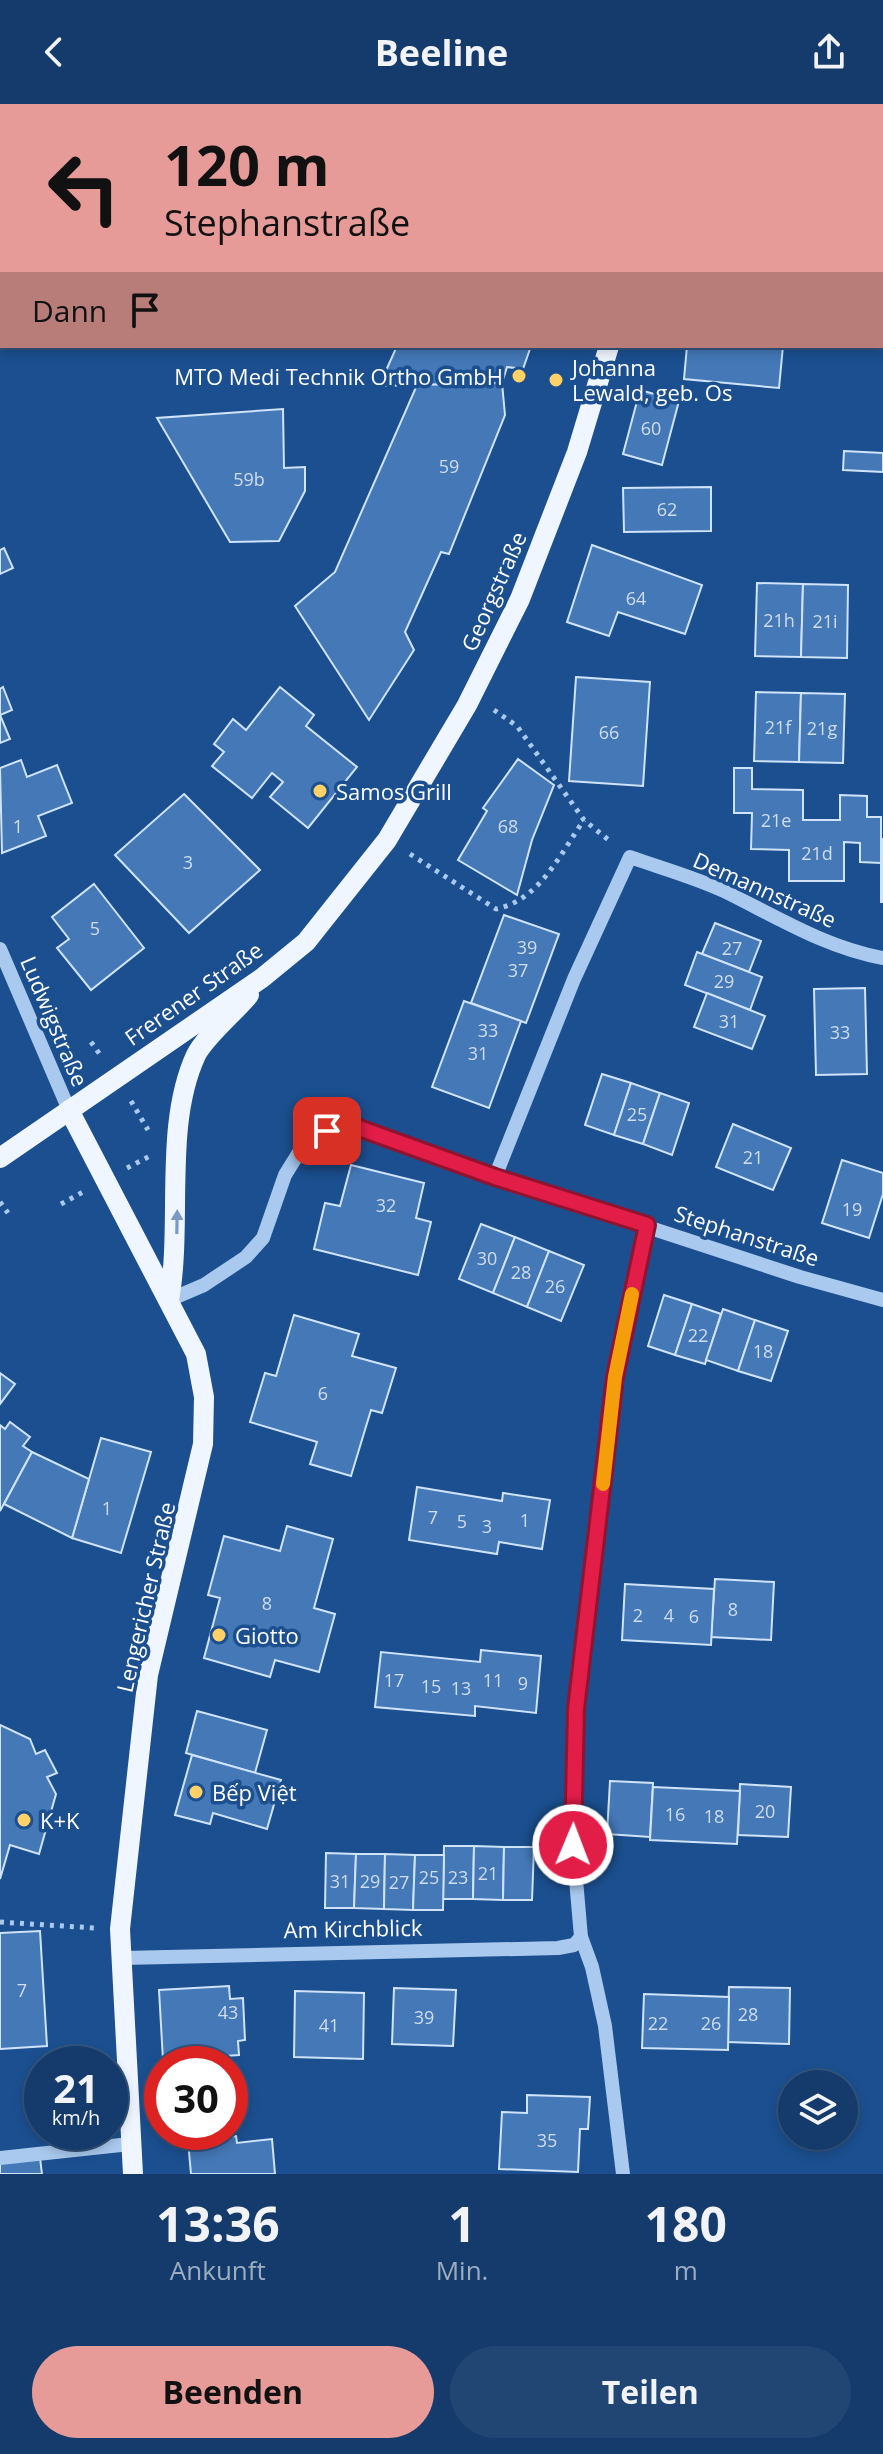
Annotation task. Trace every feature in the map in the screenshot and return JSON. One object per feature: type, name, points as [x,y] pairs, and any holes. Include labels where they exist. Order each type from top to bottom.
[{"type":"main road","name":"Georgstraße","points":[[387,840],[472,696],[520,599],[577,452],[608,348]]},
{"type":"main road","name":"Frerener Straße","points":[[0,1158],[262,978],[306,942],[387,840]]},
{"type":"main road","points":[[169,1300],[176,1263],[178,1146],[184,1092],[197,1052],[262,978]]},
{"type":"main road","name":"Lengericher Straße","points":[[69,1110],[196,1354],[204,1397],[203,1444],[148,1675],[120,1929],[133,2174]]},
{"type":"street","name":"Demannstraße","points":[[630,857],[722,890],[769,917],[861,954],[883,958]]},
{"type":"street","points":[[495,1177],[574,979],[630,857]]},
{"type":"street","name":"Ludwigstraße","points":[[0,949],[69,1110]]},
{"type":"street","name":"Stephanstraße","points":[[169,1300],[204,1285],[246,1257],[263,1238],[285,1175],[303,1146],[327,1131],[359,1128],[495,1177],[800,1277],[883,1300]]},
{"type":"street","points":[[623,2174],[605,2026],[592,1967],[581,1937],[573,1845],[576,1709],[615,1377],[647,1225]]},
{"type":"street","name":"Am Kirchblick","points":[[123,1958],[558,1948],[574,1945],[581,1937]]},
{"type":"street","points":[[0,2158],[130,2144]]},
{"type":"path","points":[[472,696],[517,726],[584,820],[630,857]]},
{"type":"path","points":[[387,840],[496,909],[515,905],[541,883],[584,820]]},
{"type":"path","points":[[0,1202],[8,1213]]},
{"type":"path","points":[[0,1922],[120,1929]]},
{"type":"building","points":[[396,348],[530,348],[523,369],[507,367],[502,383],[379,386]]},
{"type":"building","points":[[687,348],[783,348],[779,388],[684,379]]},
{"type":"building","points":[[502,383],[505,415],[449,554],[441,552],[405,632],[414,650],[369,720],[295,606],[335,572],[417,385]]},
{"type":"building","points":[[640,390],[679,401],[662,465],[623,454]]},
{"type":"building","points":[[283,409],[284,468],[305,467],[305,491],[279,541],[230,542],[157,418]]},
{"type":"building","points":[[844,451],[883,453],[883,472],[843,470]]},
{"type":"building","points":[[711,487],[711,531],[624,532],[623,488]]},
{"type":"building","points":[[592,545],[702,585],[685,634],[618,612],[609,636],[567,622]]},
{"type":"building","points":[[4,548],[13,568],[0,574],[0,550]]},
{"type":"building","points":[[757,583],[803,584],[801,657],[755,656]]},
{"type":"building","points":[[803,584],[848,585],[847,658],[801,657]]},
{"type":"building","points":[[576,677],[650,682],[643,786],[569,781]]},
{"type":"building","points":[[3,687],[12,710],[0,715],[0,689]]},
{"type":"building","points":[[280,687],[314,715],[306,726],[357,767],[308,828],[270,797],[283,782],[272,773],[252,798],[212,766],[224,752],[214,744],[233,719],[246,730]]},
{"type":"building","points":[[756,692],[801,693],[799,762],[754,761]]},
{"type":"building","points":[[801,693],[845,694],[843,763],[799,762]]},
{"type":"building","points":[[0,715],[10,739],[0,743]]},
{"type":"building","points":[[518,759],[554,785],[532,840],[517,895],[458,860],[487,811],[483,808]]},
{"type":"building","points":[[21,760],[27,777],[57,765],[72,803],[38,816],[46,836],[2,853],[0,768]]},
{"type":"building","points":[[734,768],[752,768],[752,789],[803,790],[803,820],[840,820],[840,795],[867,796],[867,817],[881,817],[881,863],[860,862],[860,843],[844,842],[844,881],[789,881],[789,850],[751,849],[752,813],[734,813]]},
{"type":"building","points":[[184,794],[260,870],[189,933],[115,855]]},
{"type":"building","points":[[883,839],[883,902],[881,902]]},
{"type":"building","points":[[94,884],[144,948],[91,990],[57,948],[69,939],[52,917]]},
{"type":"building","points":[[504,915],[559,934],[526,1023],[471,1003]]},
{"type":"building","points":[[715,923],[761,941],[749,972],[702,954]]},
{"type":"building","points":[[697,952],[762,977],[750,1010],[685,985]]},
{"type":"building","points":[[865,988],[867,1074],[816,1075],[814,989]]},
{"type":"building","points":[[707,993],[765,1016],[752,1049],[694,1027]]},
{"type":"building","points":[[464,1001],[521,1021],[489,1108],[432,1087]]},
{"type":"building","points":[[602,1074],[631,1083],[614,1135],[585,1125]]},
{"type":"building","points":[[631,1083],[660,1093],[643,1144],[614,1135]]},
{"type":"building","points":[[660,1093],[689,1103],[672,1155],[643,1144]]},
{"type":"building","points":[[733,1124],[791,1148],[773,1190],[716,1167]]},
{"type":"building","points":[[842,1160],[883,1173],[883,1194],[869,1238],[822,1223]]},
{"type":"building","points":[[351,1165],[424,1183],[416,1218],[431,1222],[418,1275],[314,1249],[325,1203],[340,1206]]},
{"type":"building","points":[[481,1224],[515,1237],[493,1293],[459,1279]]},
{"type":"building","points":[[515,1237],[549,1251],[527,1307],[493,1293]]},
{"type":"building","points":[[549,1251],[584,1265],[561,1321],[527,1307]]},
{"type":"building","points":[[664,1295],[692,1304],[675,1355],[648,1346]]},
{"type":"building","points":[[692,1304],[721,1314],[705,1364],[675,1355]]},
{"type":"building","points":[[723,1309],[755,1320],[738,1371],[706,1360]]},
{"type":"building","points":[[294,1315],[359,1334],[352,1356],[396,1368],[382,1413],[371,1410],[351,1476],[310,1464],[317,1442],[250,1422],[265,1373],[276,1376]]},
{"type":"building","points":[[755,1320],[788,1331],[771,1381],[738,1371]]},
{"type":"building","points":[[0,1373],[15,1384],[0,1404]]},
{"type":"building","points":[[10,1422],[30,1437],[23,1446],[32,1452],[0,1511],[0,1425],[5,1429]]},
{"type":"building","points":[[101,1438],[151,1452],[121,1553],[72,1538]]},
{"type":"building","points":[[32,1452],[89,1479],[72,1538],[4,1504]]},
{"type":"building","points":[[417,1487],[502,1501],[503,1493],[550,1500],[542,1549],[499,1542],[497,1554],[409,1540]]},
{"type":"building","points":[[287,1526],[333,1539],[314,1608],[335,1614],[319,1672],[275,1660],[270,1677],[204,1658],[220,1598],[208,1595],[224,1536],[280,1551]]},
{"type":"building","points":[[715,1579],[774,1582],[771,1640],[711,1637]]},
{"type":"building","points":[[625,1584],[714,1589],[711,1645],[622,1640]]},
{"type":"building","points":[[481,1650],[541,1656],[536,1713],[475,1706],[475,1716],[375,1707],[381,1652],[480,1662]]},
{"type":"building","points":[[197,1711],[267,1730],[255,1773],[186,1753]]},
{"type":"building","name":"K+K","points":[[0,1725],[30,1739],[36,1754],[45,1750],[57,1773],[47,1777],[56,1794],[39,1854],[10,1845],[0,1879]]},
{"type":"building","points":[[192,1755],[281,1780],[267,1829],[213,1813],[210,1824],[175,1815]]},
{"type":"building","points":[[610,1781],[653,1783],[650,1837],[607,1834]]},
{"type":"building","points":[[740,1784],[791,1787],[788,1837],[738,1835]]},
{"type":"building","points":[[653,1787],[740,1791],[737,1844],[650,1840]]},
{"type":"building","points":[[444,1846],[474,1846],[473,1899],[443,1899]]},
{"type":"building","points":[[474,1846],[504,1847],[503,1900],[473,1899]]},
{"type":"building","points":[[504,1847],[534,1847],[532,1900],[503,1900]]},
{"type":"building","points":[[326,1853],[356,1854],[354,1908],[325,1908]]},
{"type":"building","points":[[356,1854],[385,1854],[384,1909],[354,1908]]},
{"type":"building","points":[[385,1854],[415,1855],[413,1910],[384,1909]]},
{"type":"building","points":[[415,1855],[444,1855],[443,1910],[413,1910]]},
{"type":"building","points":[[40,1931],[47,2046],[0,2049],[0,1933]]},
{"type":"building","points":[[229,1986],[230,1999],[243,1998],[245,2040],[238,2041],[238,2046],[162,2046],[159,1990]]},
{"type":"building","points":[[729,1987],[790,1988],[789,2044],[727,2042]]},
{"type":"building","points":[[394,1988],[456,1990],[453,2046],[392,2044]]},
{"type":"building","points":[[295,1991],[364,1993],[363,2059],[294,2057]]},
{"type":"building","points":[[644,1994],[729,1997],[728,2050],[642,2048]]},
{"type":"building","points":[[527,2095],[590,2097],[588,2129],[580,2129],[578,2172],[499,2169],[502,2112],[527,2113]]},
{"type":"building","points":[[272,2139],[275,2174],[191,2174],[189,2150],[248,2150],[248,2142]]},
{"type":"building","points":[[40,2158],[42,2174],[0,2174],[0,2163]]},
{"type":"slow traffic","points":[[603,1484],[615,1377],[632,1294]]},
{"type":"place","name":"MTO Medi Technik Ortho GmbH","points":[[519,376]]},
{"type":"place","name":"Johanna Lewald, geb. Os","points":[[556,380]]},
{"type":"place","name":"Samos Grill","points":[[320,791]]},
{"type":"place","name":"Giotto","points":[[219,1635]]},
{"type":"place","name":"Bếp Việt","points":[[196,1792]]},
{"type":"place","name":"K+K","points":[[24,1820]]},
{"type":"route","points":[[327,1131],[359,1128],[495,1177],[647,1225],[615,1377],[576,1709],[573,1845]]}]
